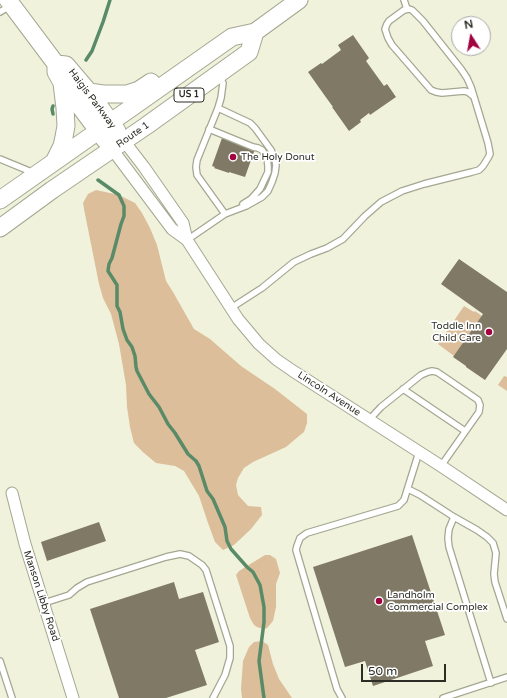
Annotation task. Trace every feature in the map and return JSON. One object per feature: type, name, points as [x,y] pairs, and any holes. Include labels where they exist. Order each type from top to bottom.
[{"type":"main road","name":"US 1","points":[[0,200],[217,47],[232,37],[255,32],[299,0]]},
{"type":"main road","name":"Haigis Parkway","points":[[7,6],[56,64],[56,72],[61,81],[105,126]]},
{"type":"main road","name":"Route 1","points":[[0,228],[249,52],[255,32]]},
{"type":"main road","points":[[89,92],[122,95],[135,92],[204,47],[217,47]]},
{"type":"main road","name":"Haigis Parkway","points":[[56,64],[66,65],[89,92],[105,126],[118,145]]},
{"type":"main road","points":[[54,162],[62,146],[66,132],[65,108],[61,81]]},
{"type":"street","name":"Lincoln Avenue","points":[[118,145],[172,229],[187,240],[238,319],[254,339],[281,363],[507,510]]},
{"type":"street","name":"Manson Libby Road","points":[[12,493],[24,544],[74,698]]},
{"type":"lane","points":[[404,0],[407,10]]},
{"type":"lane","points":[[231,308],[262,288],[294,262],[327,248],[343,239],[381,202],[424,184],[479,170],[490,154],[470,83],[462,69],[412,10],[401,12],[389,21],[385,27],[386,35],[392,45],[431,90],[442,93],[464,91],[468,92],[474,98]]},
{"type":"lane","points":[[217,74],[223,83],[221,98],[197,160],[196,171],[197,175],[225,214]]},
{"type":"lane","points":[[187,240],[225,214],[252,203],[262,197],[268,191],[272,182],[276,165],[271,150],[250,123],[218,108]]},
{"type":"lane","points":[[209,129],[262,150],[267,158],[268,172],[260,189],[250,199],[236,209]]},
{"type":"lane","points":[[0,159],[36,174]]},
{"type":"lane","points":[[369,420],[380,407],[421,375],[432,371],[437,372],[478,400],[480,403],[479,412],[441,466]]},
{"type":"lane","points":[[403,389],[465,431]]},
{"type":"lane","points":[[342,698],[337,689],[296,550],[297,546],[300,538],[307,533],[398,506],[404,500],[419,452]]},
{"type":"lane","points":[[408,489],[487,537],[492,543],[496,553],[494,574],[495,582],[507,619]]},
{"type":"lane","points":[[454,517],[449,529],[449,547],[491,682]]},
{"type":"lane","points":[[44,603],[69,595],[87,582],[166,556],[180,554],[189,556],[202,565],[206,570],[230,646],[230,658],[225,675],[214,698]]},
{"type":"lane","points":[[0,661],[12,698]]},
{"type":"lane","points":[[443,698],[507,678]]},
{"type":"shaded area","points":[[96,190],[119,195],[135,203],[150,228],[157,245],[166,281],[194,329],[210,339],[241,366],[275,389],[307,414],[307,423],[304,432],[286,447],[253,462],[244,468],[236,485],[238,495],[248,506],[261,507],[262,515],[251,529],[234,545],[223,550],[215,542],[199,496],[184,471],[175,466],[156,463],[134,443],[130,427],[126,385],[119,344],[111,314],[103,298],[99,284],[83,203],[88,194]]},
{"type":"shaded area","points":[[464,306],[482,316],[454,356],[438,344]]},
{"type":"shaded area","points":[[504,376],[507,377],[507,391],[498,385]]},
{"type":"shaded area","points":[[265,555],[270,555],[276,559],[280,573],[276,584],[276,607],[273,621],[267,628],[264,629],[254,625],[250,618],[236,575],[239,571]]},
{"type":"shaded area","points":[[262,641],[268,645],[279,679],[292,698],[242,698],[241,689],[243,661],[249,647],[254,642]]},
{"type":"building","points":[[353,35],[369,58],[366,61],[384,86],[387,84],[396,97],[370,115],[369,113],[360,120],[361,122],[349,131],[308,72],[341,50],[338,45]]},
{"type":"building","name":"The Holy Donut","points":[[222,138],[255,149],[245,177],[214,168],[215,167],[212,166]]},
{"type":"building","name":"Toddle Inn Child Care","points":[[459,259],[507,292],[507,349],[485,380],[453,357],[483,314],[441,284]]},
{"type":"building","points":[[99,522],[106,541],[47,561],[41,542]]},
{"type":"building","name":"Landholm Commercial Complex","points":[[412,535],[445,635],[425,641],[433,666],[373,686],[365,661],[345,667],[313,567]]},
{"type":"building","points":[[174,582],[179,599],[203,592],[219,642],[195,650],[207,685],[166,698],[119,698],[90,609]]},
{"type":"waterway","points":[[86,60],[92,51],[110,0]]},
{"type":"waterway","points":[[53,106],[53,114]]},
{"type":"waterway","points":[[98,180],[119,195],[124,206],[124,216],[108,271],[117,285],[117,306],[120,312],[123,329],[135,356],[137,371],[149,394],[159,407],[168,424],[188,454],[199,466],[207,491],[213,499],[225,527],[227,541],[231,549],[253,572],[260,585],[264,607],[264,622],[259,661],[264,698]]},
{"type":"place","name":"The Holy Donut","points":[[233,157]]},
{"type":"place","name":"Toddle Inn Child Care","points":[[489,332]]},
{"type":"place","name":"Landholm Commercial Complex","points":[[379,601]]}]
